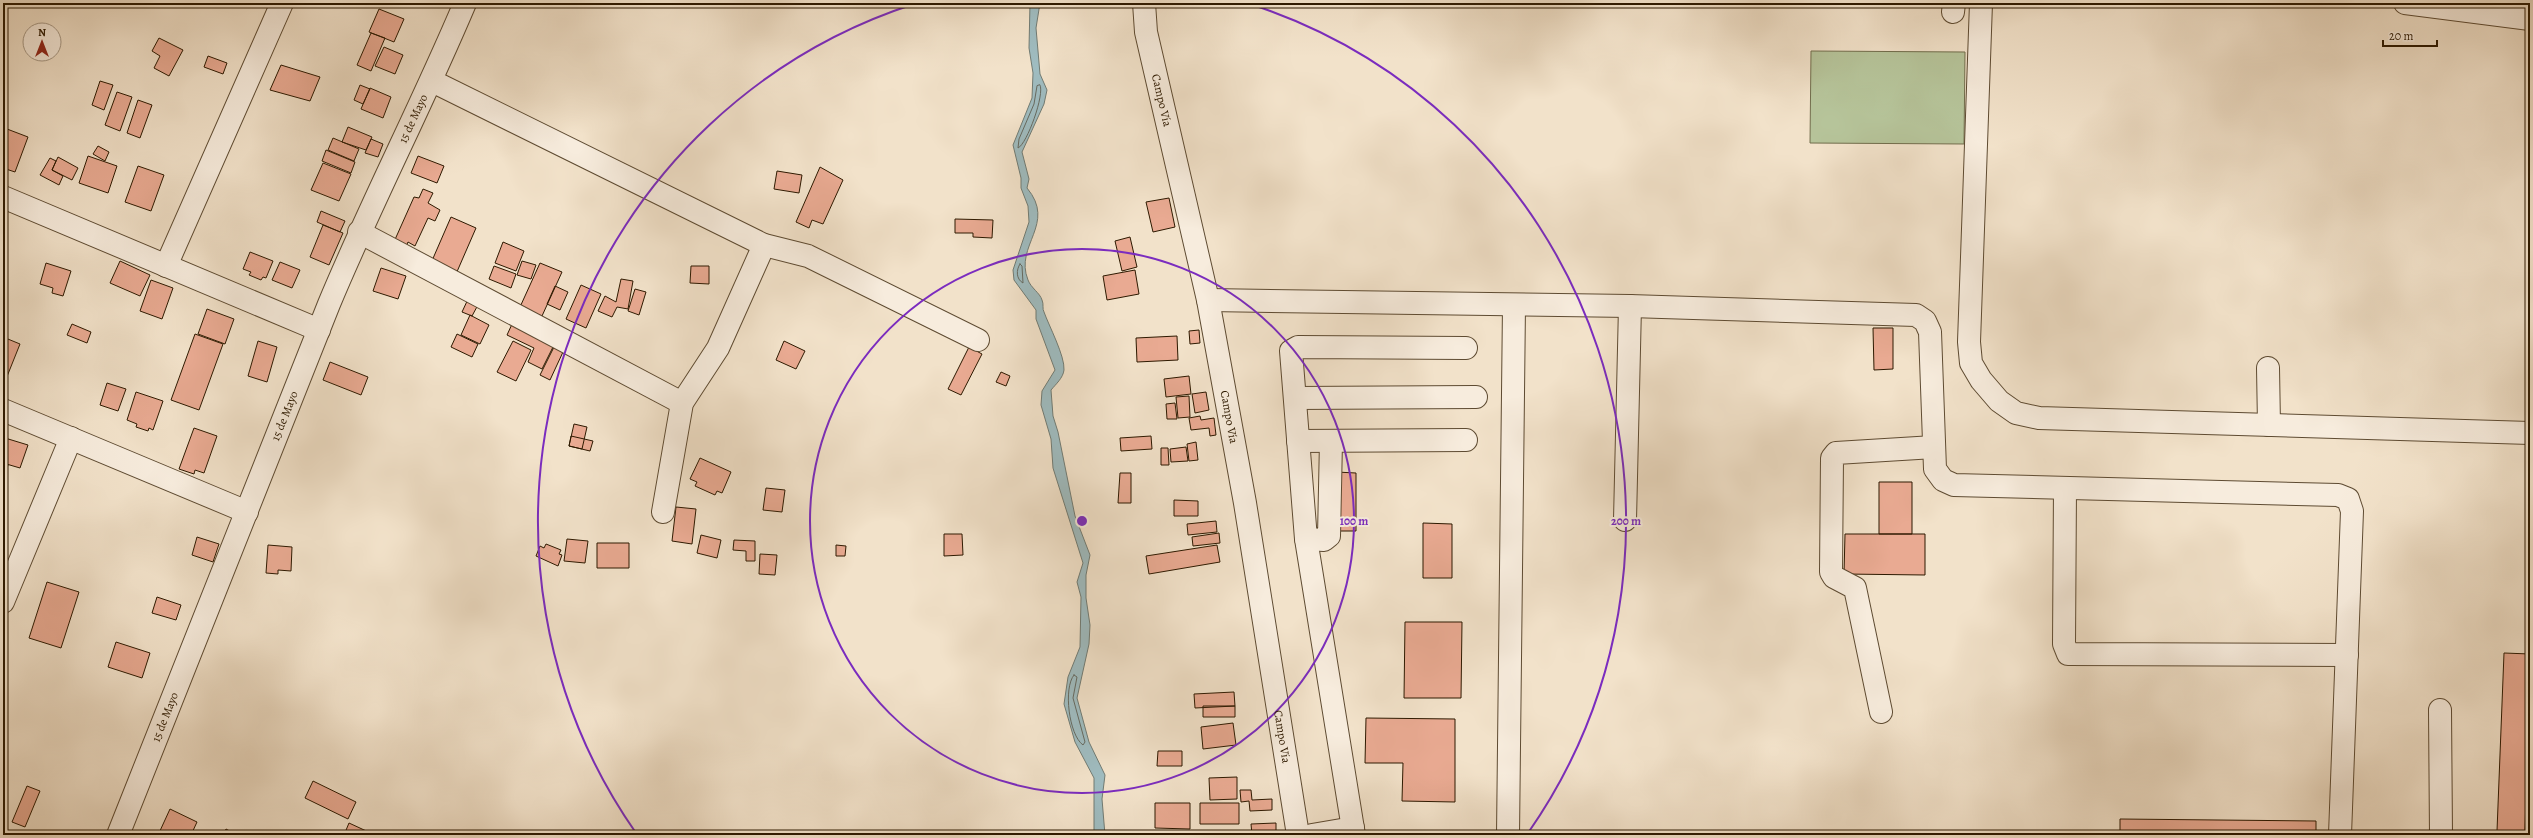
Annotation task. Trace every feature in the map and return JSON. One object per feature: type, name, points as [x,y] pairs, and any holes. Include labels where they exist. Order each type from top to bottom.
[{"type":"street","points":[[166,266],[282,3]]},
{"type":"street","name":"15 de Mayo","points":[[118,835],[359,232],[432,81],[465,3]]},
{"type":"street","name":"Campo Vía","points":[[1144,3],[1146,32],[1208,300],[1245,503],[1298,835]]},
{"type":"street","points":[[1981,3],[1969,342],[1970,363],[1981,380],[1999,401],[2016,414],[2038,418],[2530,433]]},
{"type":"street","points":[[2405,3],[2530,19]]},
{"type":"street","points":[[432,81],[764,245],[808,256],[978,340]]},
{"type":"street","points":[[3,197],[319,330]]},
{"type":"street","points":[[359,232],[682,403]]},
{"type":"street","points":[[662,512],[682,403],[718,348],[764,245]]},
{"type":"street","points":[[1208,300],[1630,306],[1916,315],[1925,321],[1930,332],[1935,469],[1943,480],[1954,485],[2338,495],[2348,499],[2352,511],[2340,835]]},
{"type":"street","points":[[1508,835],[1514,305]]},
{"type":"street","points":[[1625,520],[1630,306]]},
{"type":"street","points":[[1312,835],[1354,832],[1306,539],[1291,351],[1298,346],[1466,348]]},
{"type":"street","points":[[2268,368],[2269,425]]},
{"type":"street","points":[[1295,398],[1476,397]]},
{"type":"street","points":[[3,410],[247,512]]},
{"type":"street","points":[[3,602],[71,438]]},
{"type":"street","points":[[1298,441],[1466,440]]},
{"type":"street","points":[[1306,539],[1324,540],[1329,536],[1331,441]]},
{"type":"street","points":[[1881,712],[1855,588],[1834,577],[1831,572],[1832,458],[1836,453],[1934,447]]},
{"type":"street","points":[[2065,488],[2064,644],[2068,654],[2347,655]]},
{"type":"street","points":[[2440,710],[2441,835]]},
{"type":"green space","points":[[1811,51],[1965,52],[1964,144],[1810,143]]},
{"type":"water","points":[[1030,3],[1040,3],[1036,28],[1040,74],[1047,90],[1044,104],[1022,152],[1029,179],[1027,188],[1035,201],[1038,213],[1037,224],[1026,256],[1025,267],[1029,283],[1042,300],[1043,311],[1064,364],[1062,376],[1051,390],[1053,416],[1058,432],[1075,516],[1090,555],[1086,575],[1086,598],[1090,625],[1089,644],[1077,698],[1089,742],[1105,775],[1102,799],[1105,835],[1094,835],[1094,778],[1075,742],[1064,704],[1068,677],[1080,647],[1081,597],[1077,582],[1083,563],[1053,468],[1051,439],[1041,405],[1042,391],[1055,370],[1036,319],[1036,310],[1014,280],[1013,270],[1029,222],[1028,206],[1021,188],[1021,178],[1013,145],[1032,98],[1033,73],[1029,48]]},
{"type":"building","points":[[387,3],[398,3],[396,6]]},
{"type":"building","points":[[379,9],[404,19],[394,42],[369,32]]},
{"type":"building","points":[[371,33],[385,38],[371,71],[357,65]]},
{"type":"building","points":[[159,38],[183,50],[169,76],[154,68],[160,56],[152,51]]},
{"type":"building","points":[[384,47],[403,55],[395,74],[375,66]]},
{"type":"building","points":[[208,56],[227,63],[223,74],[204,67]]},
{"type":"building","points":[[281,65],[320,77],[310,101],[270,90]]},
{"type":"building","points":[[100,81],[113,85],[104,110],[92,105]]},
{"type":"building","points":[[360,85],[370,89],[363,104],[354,100]]},
{"type":"building","points":[[370,88],[391,97],[383,118],[361,109]]},
{"type":"building","points":[[117,92],[132,97],[120,131],[105,125]]},
{"type":"building","points":[[138,100],[152,105],[140,138],[127,133]]},
{"type":"building","points":[[348,127],[372,137],[366,150],[342,142]]},
{"type":"building","points":[[7,129],[28,137],[15,172],[3,168],[3,140]]},
{"type":"building","points":[[333,138],[359,149],[354,161],[328,150]]},
{"type":"building","points":[[371,139],[383,144],[378,157],[365,153]]},
{"type":"building","points":[[98,146],[109,152],[105,161],[93,154]]},
{"type":"building","points":[[326,150],[355,162],[351,173],[322,161]]},
{"type":"building","points":[[88,156],[117,166],[108,193],[79,183]]},
{"type":"building","points":[[418,156],[444,166],[437,183],[411,173]]},
{"type":"building","points":[[58,157],[78,168],[72,180],[52,170]]},
{"type":"building","points":[[50,158],[56,161],[52,170],[63,176],[59,185],[40,175]]},
{"type":"building","points":[[323,163],[351,174],[339,201],[311,190]]},
{"type":"building","points":[[138,166],[164,175],[151,211],[125,202]]},
{"type":"building","points":[[820,167],[843,180],[823,224],[812,220],[809,228],[796,222]]},
{"type":"building","points":[[777,171],[802,175],[799,193],[774,189]]},
{"type":"building","points":[[423,189],[433,193],[428,203],[440,210],[435,221],[428,218],[415,246],[408,242],[405,249],[393,244],[414,197],[419,198]]},
{"type":"building","points":[[1169,198],[1175,227],[1153,232],[1146,202]]},
{"type":"building","points":[[321,211],[345,221],[340,232],[317,222]]},
{"type":"building","points":[[451,217],[476,228],[456,274],[431,263]]},
{"type":"building","points":[[955,219],[993,220],[992,238],[973,237],[973,233],[955,233]]},
{"type":"building","points":[[323,225],[343,233],[329,265],[310,257]]},
{"type":"building","points":[[1130,237],[1137,267],[1122,271],[1115,241]]},
{"type":"building","points":[[503,242],[524,251],[516,271],[495,263]]},
{"type":"building","points":[[250,252],[273,261],[266,278],[263,277],[261,280],[249,275],[251,272],[243,269]]},
{"type":"building","points":[[120,261],[150,275],[140,296],[110,283]]},
{"type":"building","points":[[522,261],[536,265],[531,279],[517,275]]},
{"type":"building","points":[[280,262],[300,270],[292,288],[272,280]]},
{"type":"building","points":[[46,263],[71,271],[63,296],[52,293],[53,288],[40,284]]},
{"type":"building","points":[[540,263],[562,272],[542,316],[520,307]]},
{"type":"building","points":[[494,266],[516,274],[511,288],[489,279]]},
{"type":"building","points":[[691,266],[709,266],[709,284],[690,283]]},
{"type":"building","points":[[381,268],[406,276],[398,299],[373,291]]},
{"type":"building","points":[[1135,270],[1139,294],[1107,300],[1103,276]]},
{"type":"building","points":[[621,279],[633,281],[628,309],[617,307],[612,317],[598,311],[605,296],[616,302]]},
{"type":"building","points":[[151,280],[173,288],[162,319],[140,311]]},
{"type":"building","points":[[581,285],[601,294],[586,328],[566,319]]},
{"type":"building","points":[[555,286],[568,292],[560,310],[547,304]]},
{"type":"building","points":[[635,289],[646,292],[639,315],[628,311]]},
{"type":"building","points":[[469,297],[479,303],[472,316],[462,312]]},
{"type":"building","points":[[207,309],[234,319],[225,344],[198,334]]},
{"type":"building","points":[[470,315],[489,325],[480,344],[461,335]]},
{"type":"building","points":[[513,322],[555,343],[542,369],[528,362],[534,348],[507,335]]},
{"type":"building","points":[[72,324],[91,332],[87,343],[67,335]]},
{"type":"building","points":[[1873,328],[1893,328],[1893,369],[1874,370]]},
{"type":"building","points":[[1199,330],[1200,343],[1190,344],[1189,331]]},
{"type":"building","points":[[195,334],[223,344],[199,410],[171,400]]},
{"type":"building","points":[[457,334],[478,344],[472,357],[451,347]]},
{"type":"building","points":[[1177,336],[1178,360],[1137,362],[1136,338]]},
{"type":"building","points":[[3,337],[20,344],[4,384],[3,384]]},
{"type":"building","points":[[258,341],[277,347],[267,382],[248,376]]},
{"type":"building","points":[[513,341],[531,350],[516,381],[497,372]]},
{"type":"building","points":[[784,341],[805,351],[796,369],[776,360]]},
{"type":"building","points":[[554,347],[563,352],[550,380],[540,375]]},
{"type":"building","points":[[969,347],[982,354],[961,395],[948,389]]},
{"type":"building","points":[[330,362],[368,377],[361,395],[323,380]]},
{"type":"building","points":[[1001,372],[1010,376],[1006,386],[996,382]]},
{"type":"building","points":[[1189,376],[1191,394],[1166,397],[1164,379]]},
{"type":"building","points":[[107,383],[126,389],[118,411],[100,405]]},
{"type":"building","points":[[136,392],[163,401],[153,430],[149,428],[148,431],[136,427],[137,424],[127,420]]},
{"type":"building","points":[[1206,392],[1209,410],[1195,413],[1192,394]]},
{"type":"building","points":[[1189,396],[1190,417],[1178,418],[1176,397]]},
{"type":"building","points":[[1175,403],[1177,419],[1167,419],[1166,404]]},
{"type":"building","points":[[1200,416],[1201,420],[1214,418],[1216,435],[1210,436],[1209,428],[1191,430],[1189,418]]},
{"type":"building","points":[[574,424],[587,427],[582,449],[569,446]]},
{"type":"building","points":[[194,428],[217,436],[204,473],[195,470],[194,474],[179,469]]},
{"type":"building","points":[[571,436],[593,441],[590,451],[569,446]]},
{"type":"building","points":[[1151,436],[1152,449],[1121,451],[1120,438]]},
{"type":"building","points":[[5,438],[28,445],[20,468],[3,463]]},
{"type":"building","points":[[1196,442],[1198,460],[1189,461],[1187,444]]},
{"type":"building","points":[[1186,447],[1188,461],[1171,462],[1170,449]]},
{"type":"building","points":[[1161,448],[1168,448],[1169,465],[1161,465]]},
{"type":"building","points":[[700,458],[731,472],[722,493],[717,491],[715,495],[695,486],[697,482],[690,479]]},
{"type":"building","points":[[3,464],[8,465],[3,482]]},
{"type":"building","points":[[1336,472],[1356,473],[1356,531],[1336,531]]},
{"type":"building","points":[[1120,473],[1131,473],[1131,503],[1118,503]]},
{"type":"building","points":[[1879,482],[1912,482],[1912,534],[1879,534]]},
{"type":"building","points":[[766,488],[785,490],[782,512],[763,510]]},
{"type":"building","points":[[1174,500],[1198,501],[1198,516],[1174,516]]},
{"type":"building","points":[[676,507],[696,509],[692,544],[672,541]]},
{"type":"building","points":[[1216,521],[1217,532],[1188,535],[1187,524]]},
{"type":"building","points":[[1423,523],[1452,524],[1452,578],[1423,578]]},
{"type":"building","points":[[1219,533],[1220,543],[1193,546],[1192,537]]},
{"type":"building","points":[[944,534],[962,534],[963,555],[944,556]]},
{"type":"building","points":[[1845,534],[1925,534],[1925,575],[1844,574]]},
{"type":"building","points":[[701,535],[721,540],[717,558],[697,553]]},
{"type":"building","points":[[197,537],[219,544],[213,562],[192,555]]},
{"type":"building","points":[[567,539],[588,541],[585,563],[564,561]]},
{"type":"building","points":[[734,540],[755,541],[755,561],[746,561],[746,551],[733,550]]},
{"type":"building","points":[[597,543],[629,543],[629,568],[597,568]]},
{"type":"building","points":[[546,544],[561,550],[559,554],[562,555],[558,566],[536,556],[540,546],[544,548]]},
{"type":"building","points":[[268,545],[292,547],[291,571],[278,570],[278,574],[266,573]]},
{"type":"building","points":[[836,545],[846,546],[845,556],[836,556]]},
{"type":"building","points":[[1217,545],[1220,562],[1149,574],[1146,556]]},
{"type":"building","points":[[760,554],[777,555],[775,575],[759,574]]},
{"type":"building","points":[[47,582],[79,592],[61,648],[29,638]]},
{"type":"building","points":[[157,597],[181,605],[176,620],[152,613]]},
{"type":"building","points":[[1405,622],[1462,622],[1461,698],[1404,698]]},
{"type":"building","points":[[116,642],[150,653],[142,678],[108,667]]},
{"type":"building","points":[[2504,653],[2530,654],[2525,832],[2497,831]]},
{"type":"building","points":[[1234,692],[1235,706],[1195,708],[1194,694]]},
{"type":"building","points":[[1203,706],[1235,706],[1235,717],[1203,717]]},
{"type":"building","points":[[1366,718],[1455,719],[1455,802],[1402,801],[1403,763],[1365,763]]},
{"type":"building","points":[[1233,723],[1236,745],[1203,749],[1201,727]]},
{"type":"building","points":[[1158,751],[1182,751],[1182,766],[1157,766]]},
{"type":"building","points":[[1237,777],[1237,799],[1210,800],[1209,778]]},
{"type":"building","points":[[313,781],[356,802],[348,819],[305,798]]},
{"type":"building","points":[[27,786],[40,791],[25,827],[12,822]]},
{"type":"building","points":[[1240,790],[1251,790],[1252,800],[1272,799],[1272,810],[1250,811],[1249,801],[1241,802]]},
{"type":"building","points":[[1155,803],[1190,803],[1190,829],[1155,828]]},
{"type":"building","points":[[1200,803],[1239,803],[1239,824],[1200,824]]},
{"type":"building","points":[[170,809],[197,822],[191,835],[163,835],[159,833]]},
{"type":"building","points":[[2120,819],[2316,821],[2316,835],[2120,835]]},
{"type":"building","points":[[349,823],[375,835],[344,835]]},
{"type":"building","points":[[1276,823],[1276,835],[1252,835],[1251,824]]},
{"type":"building","points":[[226,829],[237,835],[223,835]]},
{"type":"building","points":[[194,831],[201,835],[192,835]]},
{"type":"building","points":[[1393,833],[1444,834],[1444,835],[1393,835]]}]
